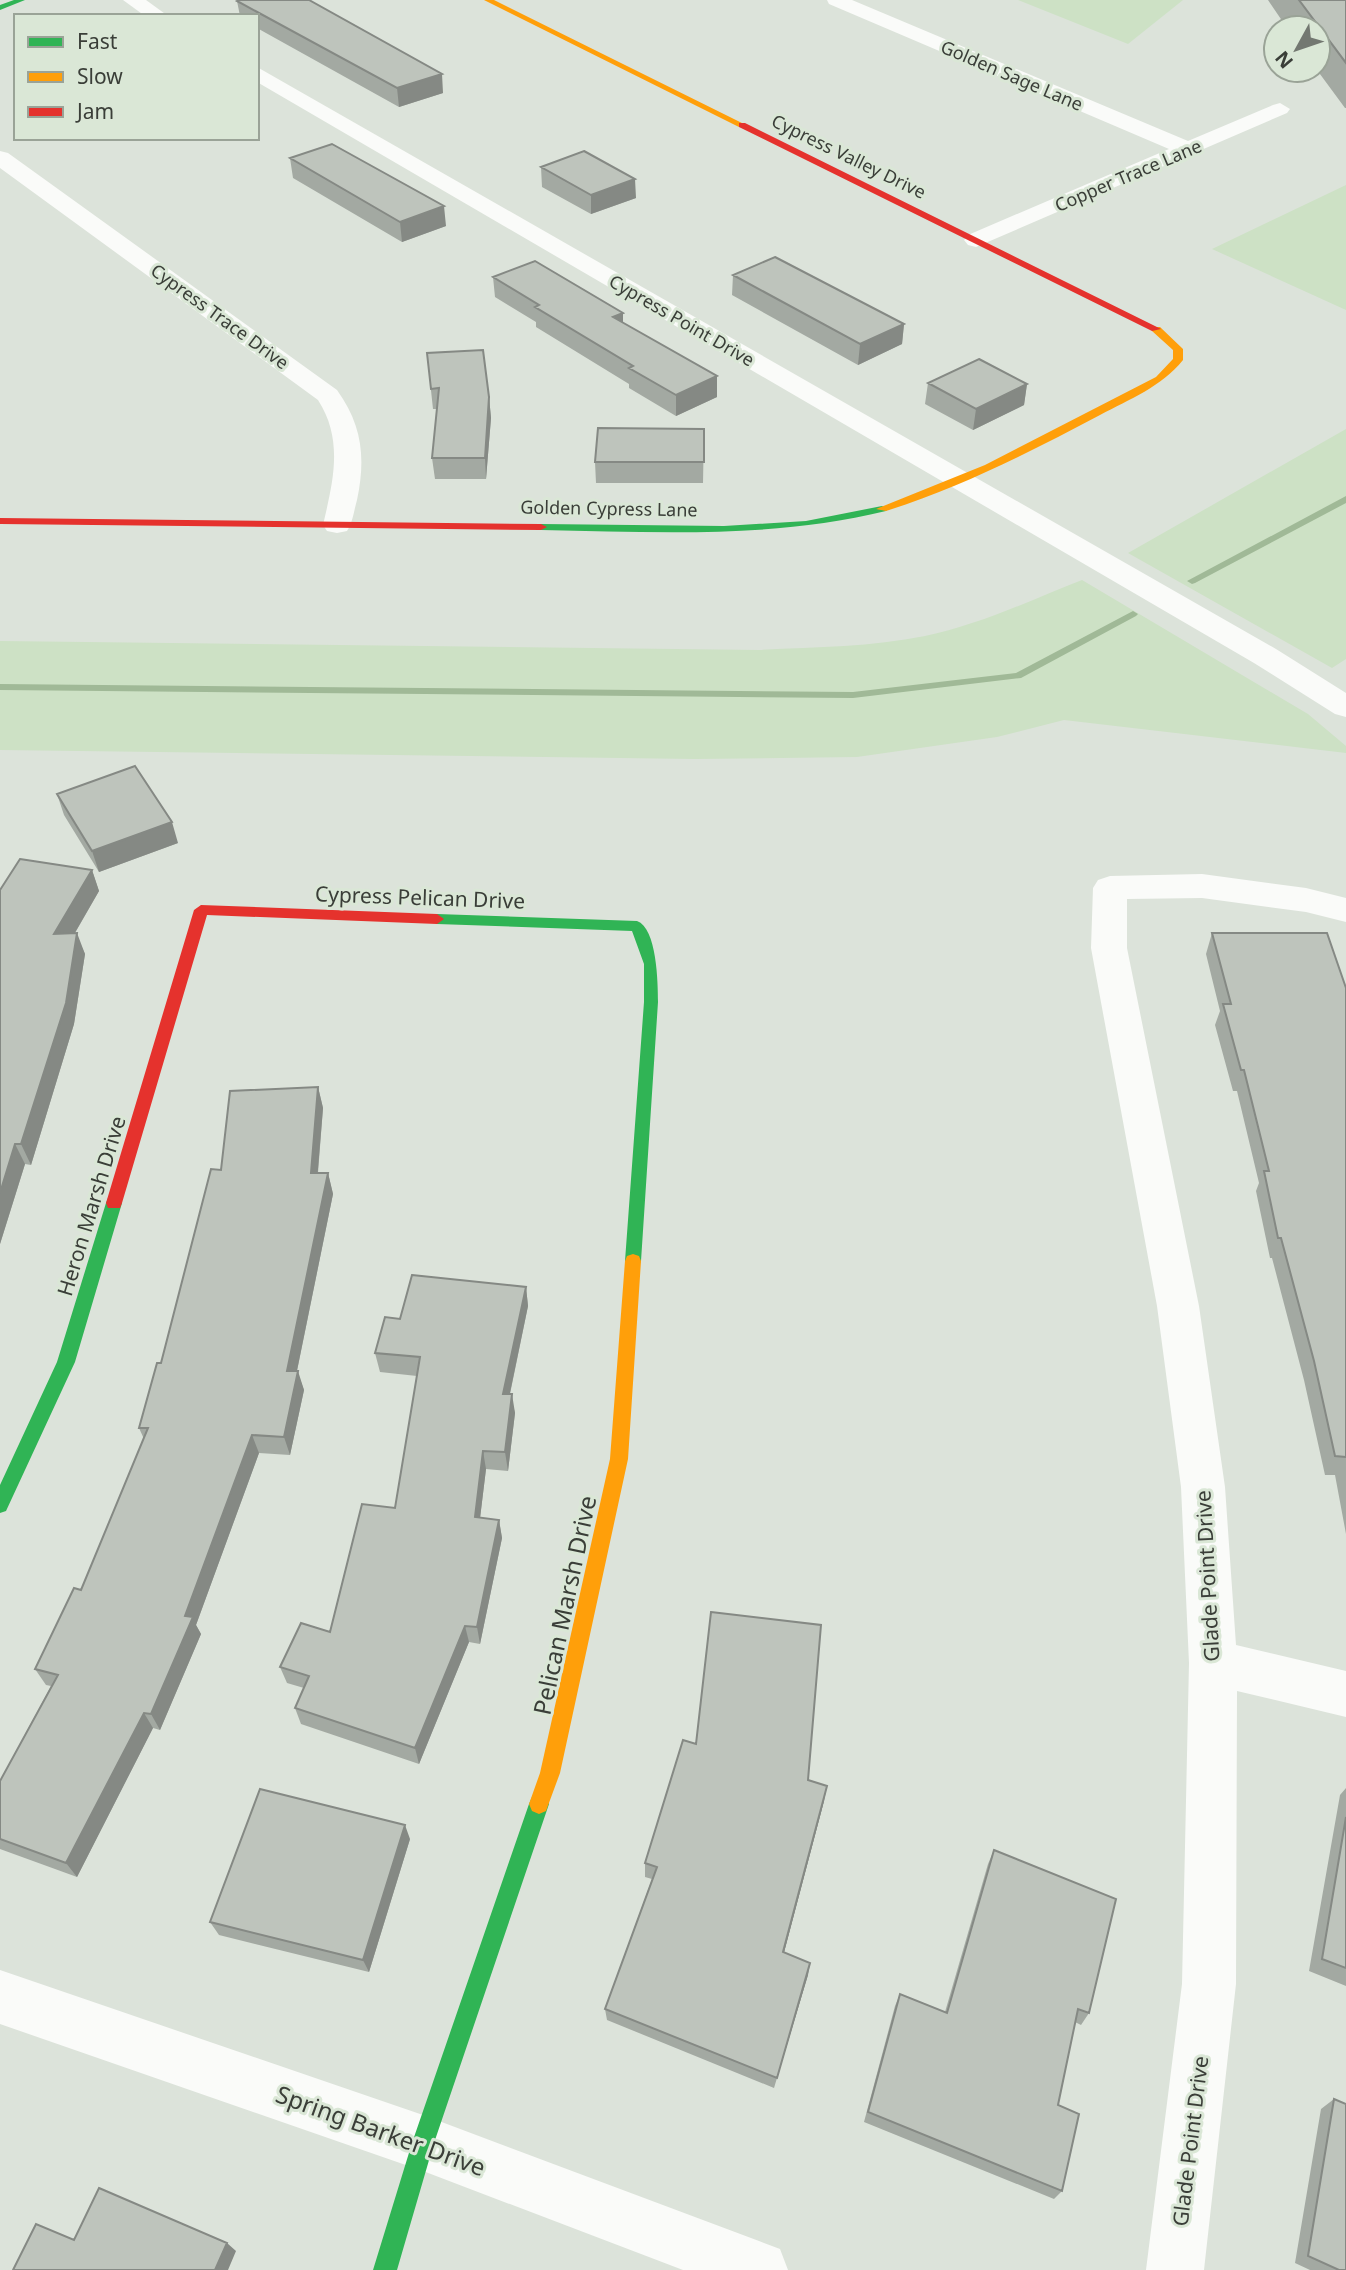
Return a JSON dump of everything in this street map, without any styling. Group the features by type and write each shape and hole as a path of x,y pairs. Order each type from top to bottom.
{"street":[{"path":"0,8 21,0"},
{"path":"132,0 156,14"},
{"name":"Cypress Valley Drive","path":"488,0 1155,328 1178,349 1178,360"},
{"name":"Golden Sage Lane","path":"836,0 1188,149"},
{"name":"Cypress Point Drive","path":"259,74 1265,656 1346,707"},
{"name":"Copper Trace Lane","path":"976,240 1280,109"},
{"name":"Cypress Trace Drive","path":"0,158 328,395 340,410 351,441 351,460 337,524"},
{"name":"Golden Cypress Lane","path":"0,521 724,529 792,525 882,509 959,481 1160,379 1178,360"},
{"name":"Glade Point Drive","path":"1175,2270 1209,1984 1213,1663 1203,1487 1178,1306 1109,948 1110,888 1202,886 1306,900 1346,910"},
{"name":"Cypress Pelican Drive","path":"201,910 637,926"},
{"name":"Heron Marsh Drive","path":"0,1505 66,1362 201,910"},
{"name":"Pelican Marsh Drive","path":"385,2270 423,2143 550,1773 619,1459 651,1002 651,964 637,926"},
{"path":"1213,1663 1346,1694"},
{"name":"Spring Barker Drive","path":"0,1997 423,2143 759,2270"}],"green space":[{"path":"1018,0 1183,0 1128,44"},
{"path":"1346,185 1346,310 1212,249"},
{"path":"1346,429 1346,659 1332,668 1128,553"},
{"path":"1082,580 1308,714 1346,746 1346,753 1064,720 997,737 857,757 695,759 0,750 0,641 759,650 843,646 905,640 945,631 1005,611"}],"building":[{"path":"309,0 442,74 397,88 237,1"},
{"path":"1299,0 1346,0 1346,63 1332,44 1332,14 1309,14"},
{"path":"332,144 444,206 400,222 290,158"},
{"path":"584,151 635,179 591,195 541,167"},
{"path":"775,257 904,324 860,344 733,275"},
{"path":"535,261 623,313 613,317 717,376 676,395 629,368 633,366 535,307 539,305 493,277"},
{"path":"483,350 489,397 485,458 432,458 439,388 431,389 427,353"},
{"path":"979,359 1027,384 976,409 928,383"},
{"path":"598,428 704,429 704,462 595,462"},
{"path":"135,766 172,822 92,851 57,794"},
{"path":"20,859 92,870 54,934 77,933 66,1003 21,1144 15,1144 0,1193 0,890"},
{"path":"1212,933 1327,933 1346,988 1346,1457 1335,1456 1314,1361 1281,1238 1278,1238 1264,1171 1269,1171 1244,1070 1241,1070 1223,1004 1231,1004"},
{"path":"318,1087 311,1173 328,1173 287,1371 298,1371 284,1437 252,1435 185,1616 193,1617 151,1714 144,1713 66,1863 0,1839 0,1781 58,1675 35,1669 74,1588 81,1590 148,1428 139,1428 157,1363 161,1363 211,1169 221,1170 230,1091"},
{"path":"412,1275 526,1287 503,1394 512,1394 505,1452 483,1451 475,1517 499,1520 477,1627 465,1626 415,1748 295,1708 309,1676 280,1667 301,1623 330,1632 362,1504 395,1508 420,1357 375,1353 385,1317 400,1319"},
{"path":"711,1612 821,1625 808,1780 827,1786 783,1952 810,1963 777,2078 605,2009 657,1867 645,1863 683,1740 696,1744"},
{"path":"260,1789 405,1825 363,1960 210,1922"},
{"path":"1346,1817 1346,1968 1322,1959"},
{"path":"994,1850 1116,1899 1089,2013 1078,2009 1058,2105 1079,2114 1062,2191 868,2112 900,1994 947,2013"},
{"path":"1334,2099 1346,2104 1346,2270 1339,2270 1308,2256"},
{"path":"99,2188 227,2243 215,2270 13,2270 36,2224 74,2240"}],"waterway":[{"path":"1192,581 1346,499"},
{"path":"0,687 853,695 1018,676 1133,614"}],"traffic: fast":[{"path":"0,8 21,0"},
{"path":"541,527 724,529 806,524 882,509"},
{"path":"437,919 637,926 651,964 651,1002 633,1261"},
{"path":"0,1505 66,1362 114,1203"},
{"path":"385,2270 423,2143 539,1804"}],"traffic: slow":[{"path":"488,0 742,125"},
{"path":"882,509 989,468 1160,379 1178,360 1178,349 1156,329"},
{"path":"539,1804 550,1773 619,1459 633,1261"}],"traffic: jam":[{"path":"742,125 1156,329"},
{"path":"0,521 541,527"},
{"path":"114,1203 201,910 437,919"}]}
